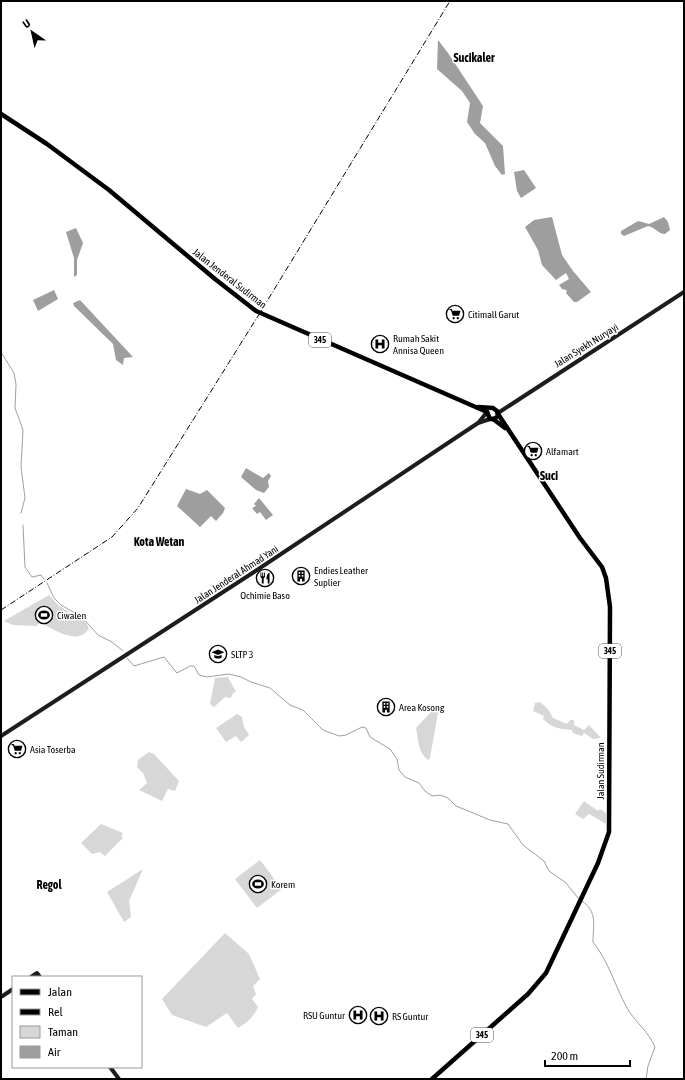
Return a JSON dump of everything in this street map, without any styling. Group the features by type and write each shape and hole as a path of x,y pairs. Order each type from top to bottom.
{"main road":[{"name":"Jalan Jenderal Sudirman","path":"1,114 40,138 109,190 210,276 256,311 476,406 486,412"},
{"name":"Jalan Syekh Nuryayi","path":"496,411 504,408 684,292"},
{"name":"Jalan Jenderal Sudirman","path":"476,406 496,411"},
{"path":"496,411 491,419 486,412 496,411"},
{"name":"Jalan Sudirman","path":"432,1079 536,986 546,974 598,863 609,832 609,590 602,567 580,538 496,411"},
{"name":"Jalan Jenderal Ahmad Yani","path":"478,423 486,412"},
{"name":"Jalan Sudirman","path":"491,419 508,430"},
{"name":"Jalan Jenderal Ahmad Yani","path":"1,736 254,572 478,423 491,419"},
{"path":"1,997 12,990"},
{"path":"111,1068 119,1079"}],"green space":[{"name":"Ciwalen","path":"49,595 59,606 85,621 89,628 79,636 73,636 66,635 42,624 38,624 37,626 13,625 4,621"},
{"path":"228,677 236,692 233,693 231,698 225,697 214,707 210,704 215,678"},
{"path":"540,702 548,709 553,718 567,724 570,720 574,720 574,725 584,730 589,725 601,738 593,739 584,733 582,736 573,733 572,730 553,726 543,719 544,716 533,711 535,703"},
{"path":"436,710 438,713 430,758 428,760 424,757 420,749 416,728 431,712"},
{"path":"237,714 242,717 244,727 249,735 241,742 236,736 226,742 216,728"},
{"path":"149,752 154,754 179,781 175,791 168,789 162,801 139,790 147,783 143,773 137,767 138,760"},
{"path":"584,801 598,811 600,809 606,813 606,824 589,814 583,819 575,814"},
{"path":"101,824 123,833 121,836 123,838 105,856 100,852 92,854 81,843"},
{"name":"Korem","path":"260,860 282,889 257,908 235,879"},
{"path":"143,869 129,901 131,917 124,922 107,892"},
{"path":"225,933 249,954 260,979 253,986 256,994 252,999 258,1007 254,1014 247,1022 238,1028 227,1013 206,1027 172,1015 162,999"}],"water":[{"path":"438,40 483,106 480,123 503,146 505,174 502,175 495,166 485,143 475,134 467,122 470,103 462,91 437,69"},
{"path":"524,170 536,188 521,198 517,191 514,172"},
{"path":"552,217 562,255 573,271 591,292 577,302 574,302 566,293 567,291 564,289 563,290 559,285 569,279 566,273 556,280 542,265 538,250 525,227 534,220"},
{"path":"664,217 668,222 670,230 665,234 660,233 648,226 624,236 621,234 621,231 638,221 649,224"},
{"path":"76,228 83,243 77,260 77,275 74,277 74,258 66,232"},
{"path":"54,290 58,299 38,311 33,300"},
{"path":"80,300 133,357 124,358 123,365 116,360 113,344 74,306 73,303"},
{"path":"246,468 263,478 269,473 271,476 268,481 269,487 264,493 256,490 241,477"},
{"path":"186,489 200,494 207,490 225,508 223,513 216,521 211,516 200,527 177,506"},
{"path":"259,498 273,515 266,520 260,512 257,514 252,508 256,506 254,504"}],"waterway":[{"path":"1,352 14,373 16,384 15,408 23,430 21,467 25,498 21,513"},
{"path":"23,525 25,567 32,577 41,575 44,579"},
{"path":"47,583 54,598 61,605 82,617 98,635 112,642 123,651"},
{"path":"127,658 134,666 164,657 177,673 190,666 194,666 199,675 207,677 229,674 241,677 270,688 290,705 303,710 323,730 339,736 346,735 362,727 366,728 370,737 390,749 397,759 399,770 405,777 419,783 425,791 432,796 440,795 448,798 456,806 490,820 508,824 523,845 544,861 549,871 565,882 579,899"},
{"path":"582,901 587,905 593,914 593,942 608,966 627,1008 655,1047 648,1066 646,1079"}],"railway":[{"path":"1,610 112,537 138,508 258,316 450,1"}],"place":[{"name":"Citimall Garut","path":"455,314"},
{"name":"Rumah Sakit Annisa Queen","path":"380,344"},
{"name":"Alfamart","path":"533,451"},
{"name":"Endies Leather Suplier","path":"301,576"},
{"name":"Ochimie Baso","path":"265,578"},
{"name":"Ciwalen","path":"44,615"},
{"name":"SLTP 3","path":"218,654"},
{"name":"Area Kosong","path":"386,707"},
{"name":"Asia Toserba","path":"17,749"},
{"name":"Korem","path":"258,884"},
{"name":"RSU Guntur","path":"358,1015"},
{"name":"RS Guntur","path":"379,1016"}],"district":[{"name":"Sucikaler","path":"474,58"},
{"name":"Suci","path":"549,476"},
{"name":"Kota Wetan","path":"159,542"},
{"name":"Regol","path":"49,885"}]}
